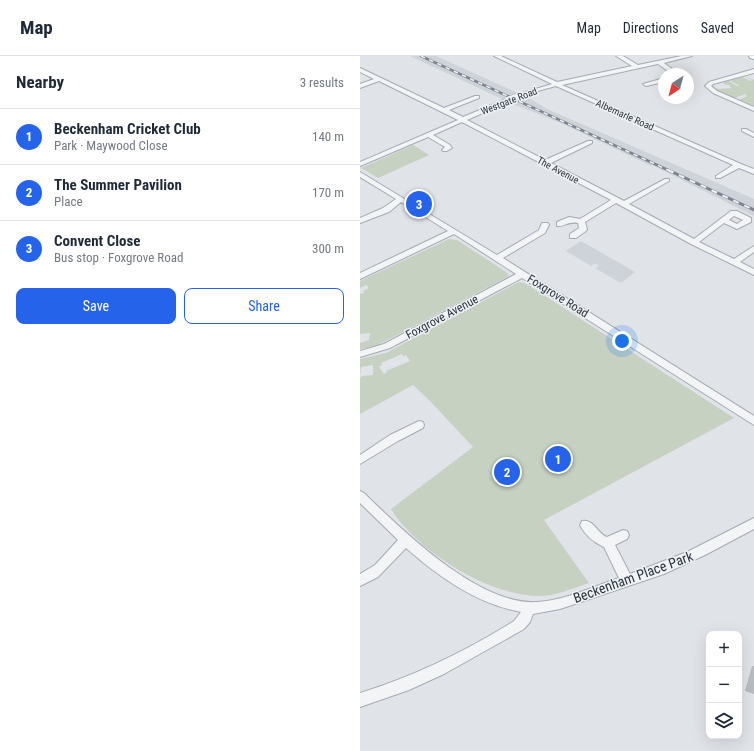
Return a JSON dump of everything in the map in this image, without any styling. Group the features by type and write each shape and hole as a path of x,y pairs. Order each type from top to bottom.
{"street":[{"name":"Albemarle Road","path":"497,56 754,172"},
{"path":"619,56 637,67"},
{"name":"Westgate Road","path":"360,164 521,95 558,84 689,56"},
{"path":"660,63 667,68"},
{"name":"The Avenue","path":"360,70 444,110 694,242 754,272"},
{"path":"754,71 711,83 708,86 713,91 754,109"},
{"path":"360,86 380,79"},
{"path":"646,84 658,81"},
{"path":"444,110 477,97"},
{"path":"744,130 754,135"},
{"path":"429,134 448,146 449,148 445,150"},
{"path":"545,163 590,142"},
{"path":"718,177 739,165"},
{"name":"Foxgrove Road","path":"360,174 402,198 754,421"},
{"path":"624,204 666,180"},
{"path":"362,217 386,210 402,198"},
{"path":"560,224 569,219 581,221 616,200"},
{"path":"694,242 724,220"},
{"path":"573,236 583,229 581,221"},
{"path":"496,258 542,231 545,226"},
{"path":"360,276 454,231"},
{"path":"734,262 754,248"},
{"name":"Foxgrove Avenue","path":"360,354 387,346 522,274"},
{"path":"360,460 394,438 419,425"},
{"name":"Beckenham Place Park","path":"360,496 386,523 450,574 471,587 495,598 529,608 539,608 559,603 627,581 681,561 754,523"},
{"path":"586,525 598,539 608,543 627,581"},
{"path":"608,543 623,535"},
{"path":"360,580 372,575 406,540"},
{"path":"360,700 429,676 453,664 519,625 529,608"}],"shaded area":[{"path":"410,56 436,56 520,94 505,100 502,99"},
{"path":"524,95 547,109 754,199 754,216 652,165 651,166 561,123 508,102"},
{"path":"581,241 635,272 621,283 595,268 599,266 595,263 591,266 566,251"}],"green space":[{"path":"741,76 750,81 752,80 744,76 754,80 754,106 739,100 747,96 745,94 735,98 711,87 715,84 713,86 718,89 731,88 729,85 725,85 723,81 727,80 737,86 740,86 729,80"},
{"path":"413,145 429,155 378,178 361,168"},
{"path":"449,239 457,240 506,272 509,276 376,346 360,349 360,343 369,340 370,333 360,334 360,294 364,293 363,291 369,288 366,285 360,288 360,281"},
{"path":"519,282 525,283 734,418 544,520 589,583 552,595 539,596 519,594 477,580 436,555 403,525 391,509 473,447 413,385 360,414 360,378 362,376 373,375 373,365 361,367 360,376 360,359 386,353","holes":["402,354 403,356 406,355 410,361 386,371 387,372 384,374 379,367 382,365 381,363"]}],"building":[{"path":"497,463 508,465 515,472 514,477 507,480 499,471 500,467"},
{"path":"752,666 754,666 754,694 745,691"}],"railway":[{"path":"421,56 670,171"},
{"path":"668,170 754,210"}],"place":[{"name":"Convent Close","path":"419,204"},
{"name":"Beckenham Cricket Club","path":"558,459"},
{"name":"The Summer Pavilion","path":"507,472"}]}
